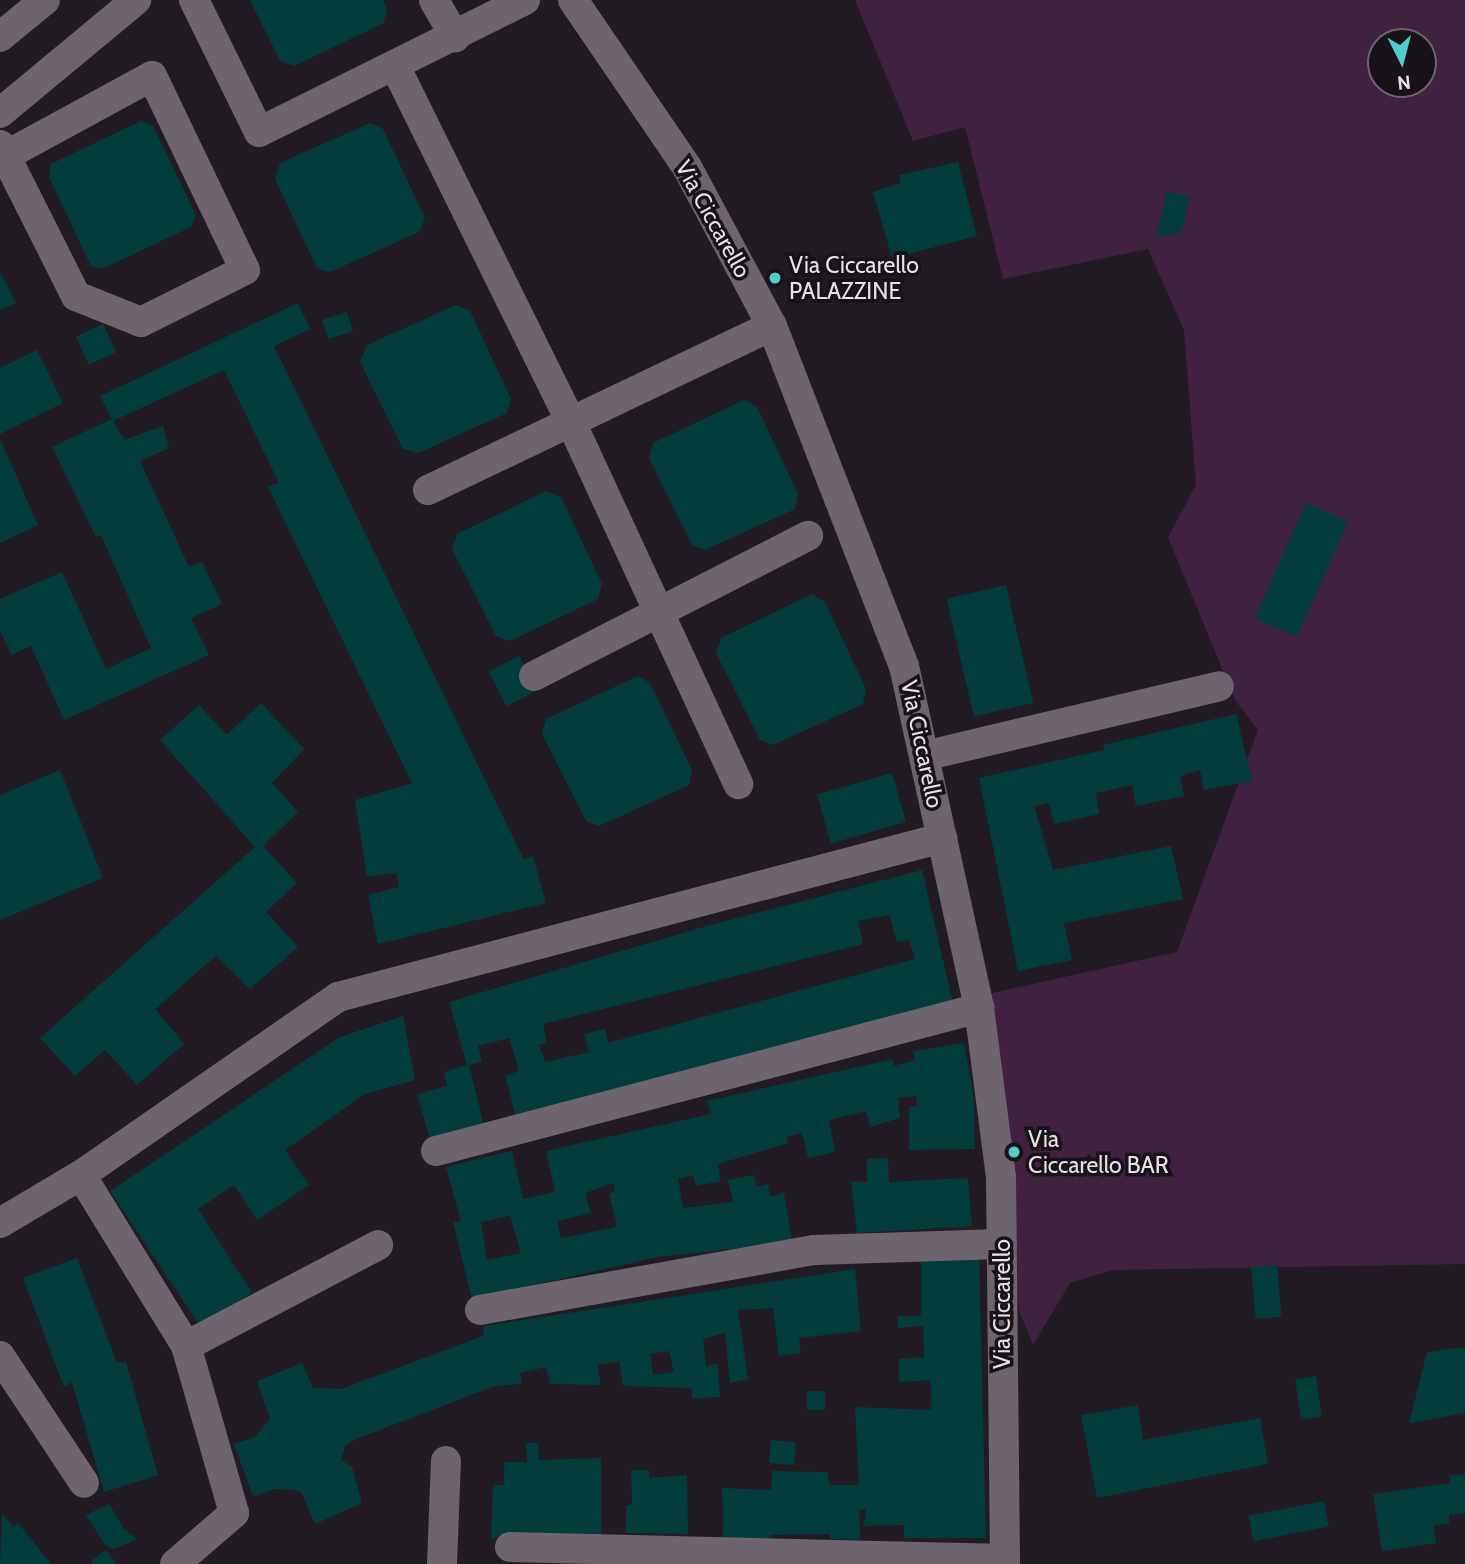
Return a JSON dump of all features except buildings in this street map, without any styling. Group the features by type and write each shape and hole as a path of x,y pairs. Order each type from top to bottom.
{"street":[{"path":"0,113 136,0"},
{"path":"194,0 259,132 396,68 525,0"},
{"path":"434,0 455,37"},
{"name":"Via Ciccarello","path":"573,0 687,167 772,326 904,666 979,1008 1001,1177 1005,1562"},
{"path":"0,37 42,1"},
{"path":"396,68 571,422 738,784"},
{"path":"152,76 245,270 141,322 76,296 3,151 152,76"},
{"path":"428,490 772,326"},
{"path":"534,676 808,536"},
{"path":"925,756 1219,686"},
{"path":"0,1223 81,1175 338,998 942,838"},
{"path":"436,1151 979,1008"},
{"path":"81,1175 186,1346 234,1513 175,1564"},
{"path":"480,1310 814,1250 1002,1244"},
{"path":"186,1346 378,1245"},
{"path":"0,1356 84,1483"},
{"path":"442,1564 446,1461"},
{"path":"510,1548 1005,1562"}],"shaded area":[{"path":"855,0 1465,0 1465,1264 1113,1270 1070,1283 1033,1345 1019,1310 992,993 1177,952 1258,730 1235,700 1168,537 1196,485 1184,330 1148,249 1003,279 965,127 913,141"}],"place":[{"name":"Via Ciccarello PALAZZINE","path":"775,278"},
{"name":"Via Ciccarello BAR","path":"1014,1152"}]}
